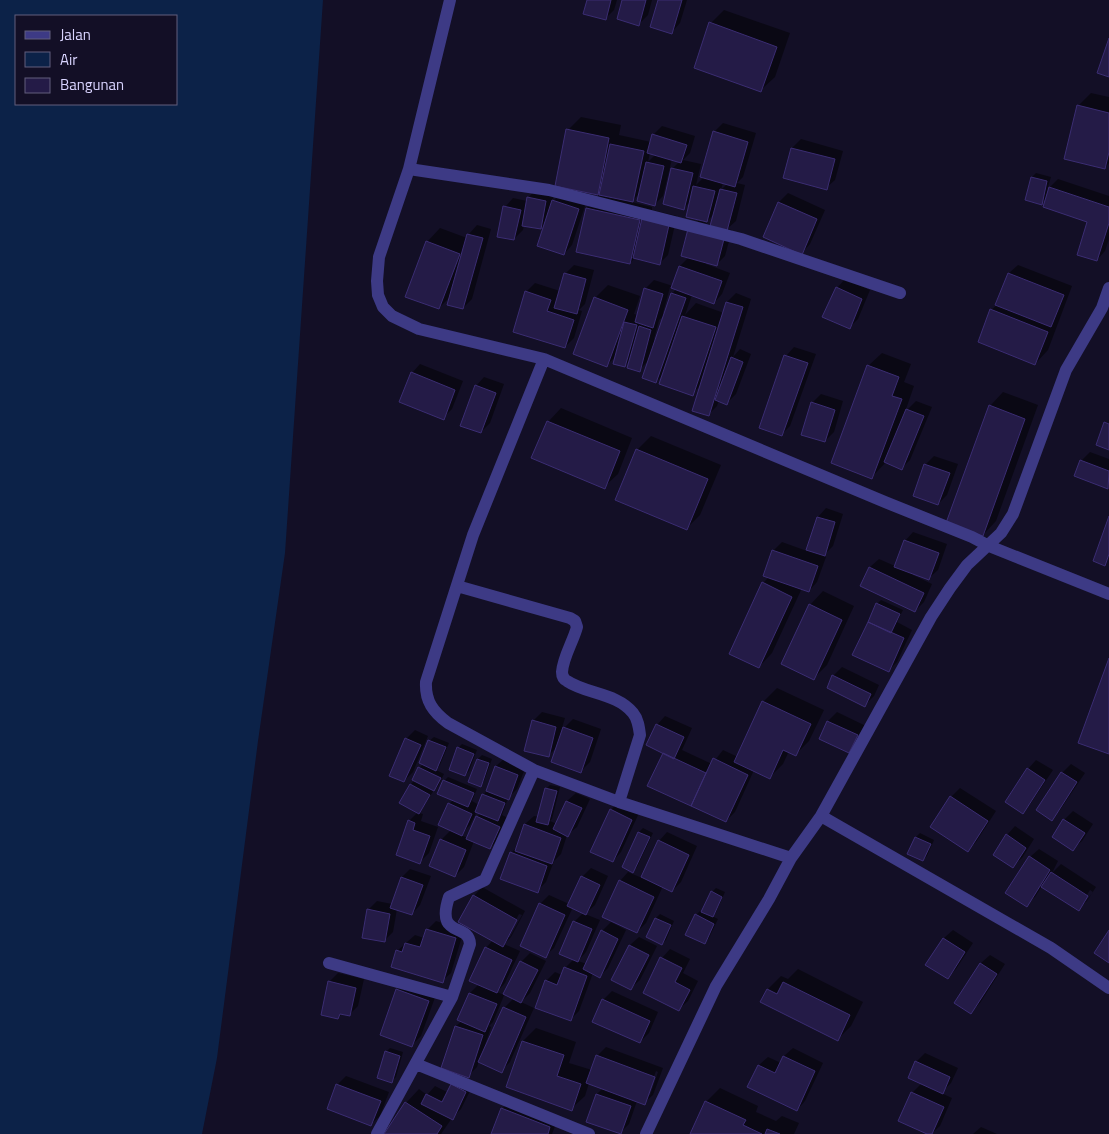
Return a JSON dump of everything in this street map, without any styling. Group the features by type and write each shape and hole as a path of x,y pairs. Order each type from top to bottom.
{"street":[{"path":"450,0 409,169 379,257 378,295 383,307 392,316 418,329 544,359 972,537 989,546 1109,594"},
{"path":"409,169 548,190 741,239 900,293"},
{"path":"650,1133 716,986 769,899 791,858 821,816 931,616 967,565 989,546 1006,526 1066,370 1106,309 1109,288"},
{"path":"544,359 473,535 426,682 426,693 430,704 438,716 448,723 534,770 619,802 791,858"},
{"path":"457,586 570,618 576,623 577,628 564,664 563,678 570,683 615,699 633,712 639,726 640,735 619,802"},
{"path":"377,1134 452,997 470,942 466,935 452,927 446,920 444,914 449,897 485,880 534,770"},
{"path":"821,816 1051,948 1109,988"},
{"path":"329,963 452,997"},
{"path":"416,1064 589,1134"}],"water":[{"path":"0,0 323,0 285,553 258,741 217,1058 202,1134 0,1134"}],"building":[{"path":"587,0 611,0 606,20 583,14"},
{"path":"622,0 646,0 639,26 617,19"},
{"path":"658,0 682,0 672,34 650,27"},
{"path":"709,22 777,47 761,92 694,68"},
{"path":"1109,38 1109,77 1097,73"},
{"path":"1077,105 1109,113 1109,152 1105,169 1064,159"},
{"path":"566,129 609,138 598,195 555,186"},
{"path":"713,131 748,142 735,187 700,177"},
{"path":"652,134 687,145 681,163 647,153"},
{"path":"610,144 644,151 633,202 599,195"},
{"path":"791,148 835,159 827,190 783,178"},
{"path":"646,162 664,166 655,206 637,201"},
{"path":"671,168 693,173 684,210 663,204"},
{"path":"1031,177 1047,181 1042,205 1025,200"},
{"path":"693,186 715,191 707,222 686,217"},
{"path":"1049,187 1109,207 1109,223 1097,261 1077,255 1087,222 1043,207"},
{"path":"720,189 737,193 727,231 710,226"},
{"path":"527,197 546,201 541,229 522,226"},
{"path":"552,200 579,209 564,255 537,246"},
{"path":"778,202 817,219 802,255 763,237"},
{"path":"503,206 521,210 514,240 497,237"},
{"path":"586,208 640,220 630,264 576,252"},
{"path":"642,218 669,225 660,265 633,258"},
{"path":"688,229 724,239 717,266 681,256"},
{"path":"467,234 483,238 463,309 447,305"},
{"path":"426,241 460,254 439,309 405,297"},
{"path":"679,266 722,281 714,304 671,288"},
{"path":"564,273 586,279 577,314 554,308"},
{"path":"1008,273 1064,295 1051,327 995,305"},
{"path":"836,287 862,299 850,329 822,317"},
{"path":"644,288 663,294 653,328 635,322"},
{"path":"525,291 551,300 547,311 574,320 565,348 513,332"},
{"path":"671,293 686,298 656,383 642,378"},
{"path":"594,297 628,310 607,367 573,354"},
{"path":"726,302 743,307 709,416 692,411"},
{"path":"990,309 1048,332 1035,365 978,342"},
{"path":"682,316 716,327 693,396 659,384"},
{"path":"624,322 637,325 625,367 613,364"},
{"path":"639,326 651,330 640,372 627,368"},
{"path":"784,355 808,363 782,436 759,428"},
{"path":"731,357 743,362 727,405 715,400"},
{"path":"867,365 899,377 892,396 902,399 872,479 831,463"},
{"path":"411,372 455,390 444,420 399,402"},
{"path":"475,385 496,393 481,433 460,426"},
{"path":"811,402 835,410 825,442 801,435"},
{"path":"989,405 1025,419 983,536 946,523"},
{"path":"906,409 924,416 902,470 884,462"},
{"path":"547,421 620,451 605,489 531,458"},
{"path":"1104,422 1109,424 1109,450 1096,445"},
{"path":"636,449 708,479 687,530 615,500"},
{"path":"1080,460 1109,471 1108,489 1074,476"},
{"path":"924,464 950,473 938,505 913,496"},
{"path":"1109,516 1109,554 1105,566 1093,561"},
{"path":"817,517 835,522 825,556 806,550"},
{"path":"904,540 939,553 929,580 894,567"},
{"path":"772,550 818,566 809,592 763,576"},
{"path":"869,567 924,593 915,612 860,586"},
{"path":"762,582 792,597 759,668 729,654"},
{"path":"876,603 900,614 891,633 868,622"},
{"path":"809,604 842,620 814,680 781,664"},
{"path":"868,622 904,638 889,672 852,655"},
{"path":"1109,658 1109,754 1078,743"},
{"path":"832,675 871,694 865,707 827,688"},
{"path":"762,701 811,724 796,756 783,750 770,779 734,762"},
{"path":"532,720 556,727 549,757 524,751"},
{"path":"827,721 858,735 849,753 819,739"},
{"path":"656,724 684,737 674,759 646,745"},
{"path":"563,727 593,738 581,773 551,762"},
{"path":"405,738 421,745 404,782 389,776"},
{"path":"428,740 446,747 436,771 419,763"},
{"path":"457,747 474,754 465,776 449,770"},
{"path":"663,753 706,773 691,806 647,786"},
{"path":"713,758 748,775 726,822 691,806"},
{"path":"477,759 489,763 481,787 468,782"},
{"path":"495,766 518,775 509,800 486,791"},
{"path":"418,767 441,778 434,791 412,780"},
{"path":"1027,768 1045,780 1023,814 1005,802"},
{"path":"1061,772 1077,782 1052,821 1036,810"},
{"path":"443,780 474,793 468,807 437,794"},
{"path":"410,784 430,795 419,814 399,803"},
{"path":"545,788 557,791 548,825 536,822"},
{"path":"482,794 505,803 498,821 475,812"},
{"path":"950,796 988,821 968,852 930,827"},
{"path":"566,801 582,808 568,837 553,829"},
{"path":"448,803 472,814 462,836 438,825"},
{"path":"610,809 632,820 613,862 590,852"},
{"path":"476,816 500,827 490,849 466,839"},
{"path":"1063,819 1085,833 1073,851 1052,837"},
{"path":"408,820 415,823 413,830 430,836 420,864 396,855"},
{"path":"524,824 561,838 552,864 515,851"},
{"path":"638,832 650,837 633,873 622,867"},
{"path":"1006,834 1026,848 1013,868 993,855"},
{"path":"915,837 931,844 923,861 907,854"},
{"path":"440,839 466,850 455,877 429,866"},
{"path":"658,840 689,855 672,892 641,877"},
{"path":"510,852 547,866 538,893 500,879"},
{"path":"1029,856 1050,870 1027,907 1005,893"},
{"path":"1051,872 1088,896 1079,911 1041,887"},
{"path":"581,876 600,885 586,915 567,906"},
{"path":"401,877 423,885 412,915 390,908"},
{"path":"619,880 654,897 637,933 602,917"},
{"path":"711,891 722,897 713,917 701,912"},
{"path":"473,895 517,920 503,947 458,922"},
{"path":"539,903 565,915 546,958 520,946"},
{"path":"367,909 390,914 385,942 362,938"},
{"path":"695,914 714,924 705,944 685,935"},
{"path":"655,918 671,925 662,945 646,937"},
{"path":"573,921 592,929 578,962 559,954"},
{"path":"426,929 456,938 443,983 391,967 396,950 402,952 405,943 420,947"},
{"path":"601,930 618,939 600,978 583,969"},
{"path":"1109,930 1109,963 1094,953"},
{"path":"943,938 965,952 948,979 925,965"},
{"path":"629,945 649,955 631,990 611,980"},
{"path":"485,947 512,960 497,993 469,981"},
{"path":"660,957 682,968 675,982 690,990 679,1011 643,993"},
{"path":"520,961 538,970 521,1003 503,994"},
{"path":"980,963 997,974 971,1014 954,1003"},
{"path":"564,967 587,976 571,1021 535,1008 545,980 557,985"},
{"path":"328,981 356,988 350,1016 340,1014 338,1019 321,1015"},
{"path":"783,982 850,1015 838,1041 760,1002 767,989 777,994"},
{"path":"396,989 429,1001 412,1047 380,1035"},
{"path":"469,993 497,1004 485,1032 457,1020"},
{"path":"602,999 650,1021 640,1043 592,1022"},
{"path":"503,1007 526,1017 502,1073 478,1062"},
{"path":"455,1026 483,1035 469,1078 441,1068"},
{"path":"522,1041 564,1055 557,1076 581,1084 572,1111 506,1087"},
{"path":"385,1051 400,1056 392,1083 377,1078"},
{"path":"596,1055 655,1077 645,1105 586,1083"},
{"path":"783,1056 815,1071 797,1111 747,1087 758,1065 775,1073"},
{"path":"915,1061 950,1077 943,1094 908,1078"},
{"path":"336,1084 381,1101 371,1126 327,1109"},
{"path":"451,1084 466,1092 453,1120 421,1104 426,1094 442,1102"},
{"path":"911,1092 944,1107 932,1134 927,1134 898,1121"},
{"path":"596,1094 631,1106 621,1134 586,1122"},
{"path":"705,1101 746,1120 743,1125 762,1134 690,1134"},
{"path":"405,1102 442,1126 437,1134 384,1134"},
{"path":"501,1108 550,1127 548,1134 491,1134"},
{"path":"767,1129 780,1134 765,1134"}]}
